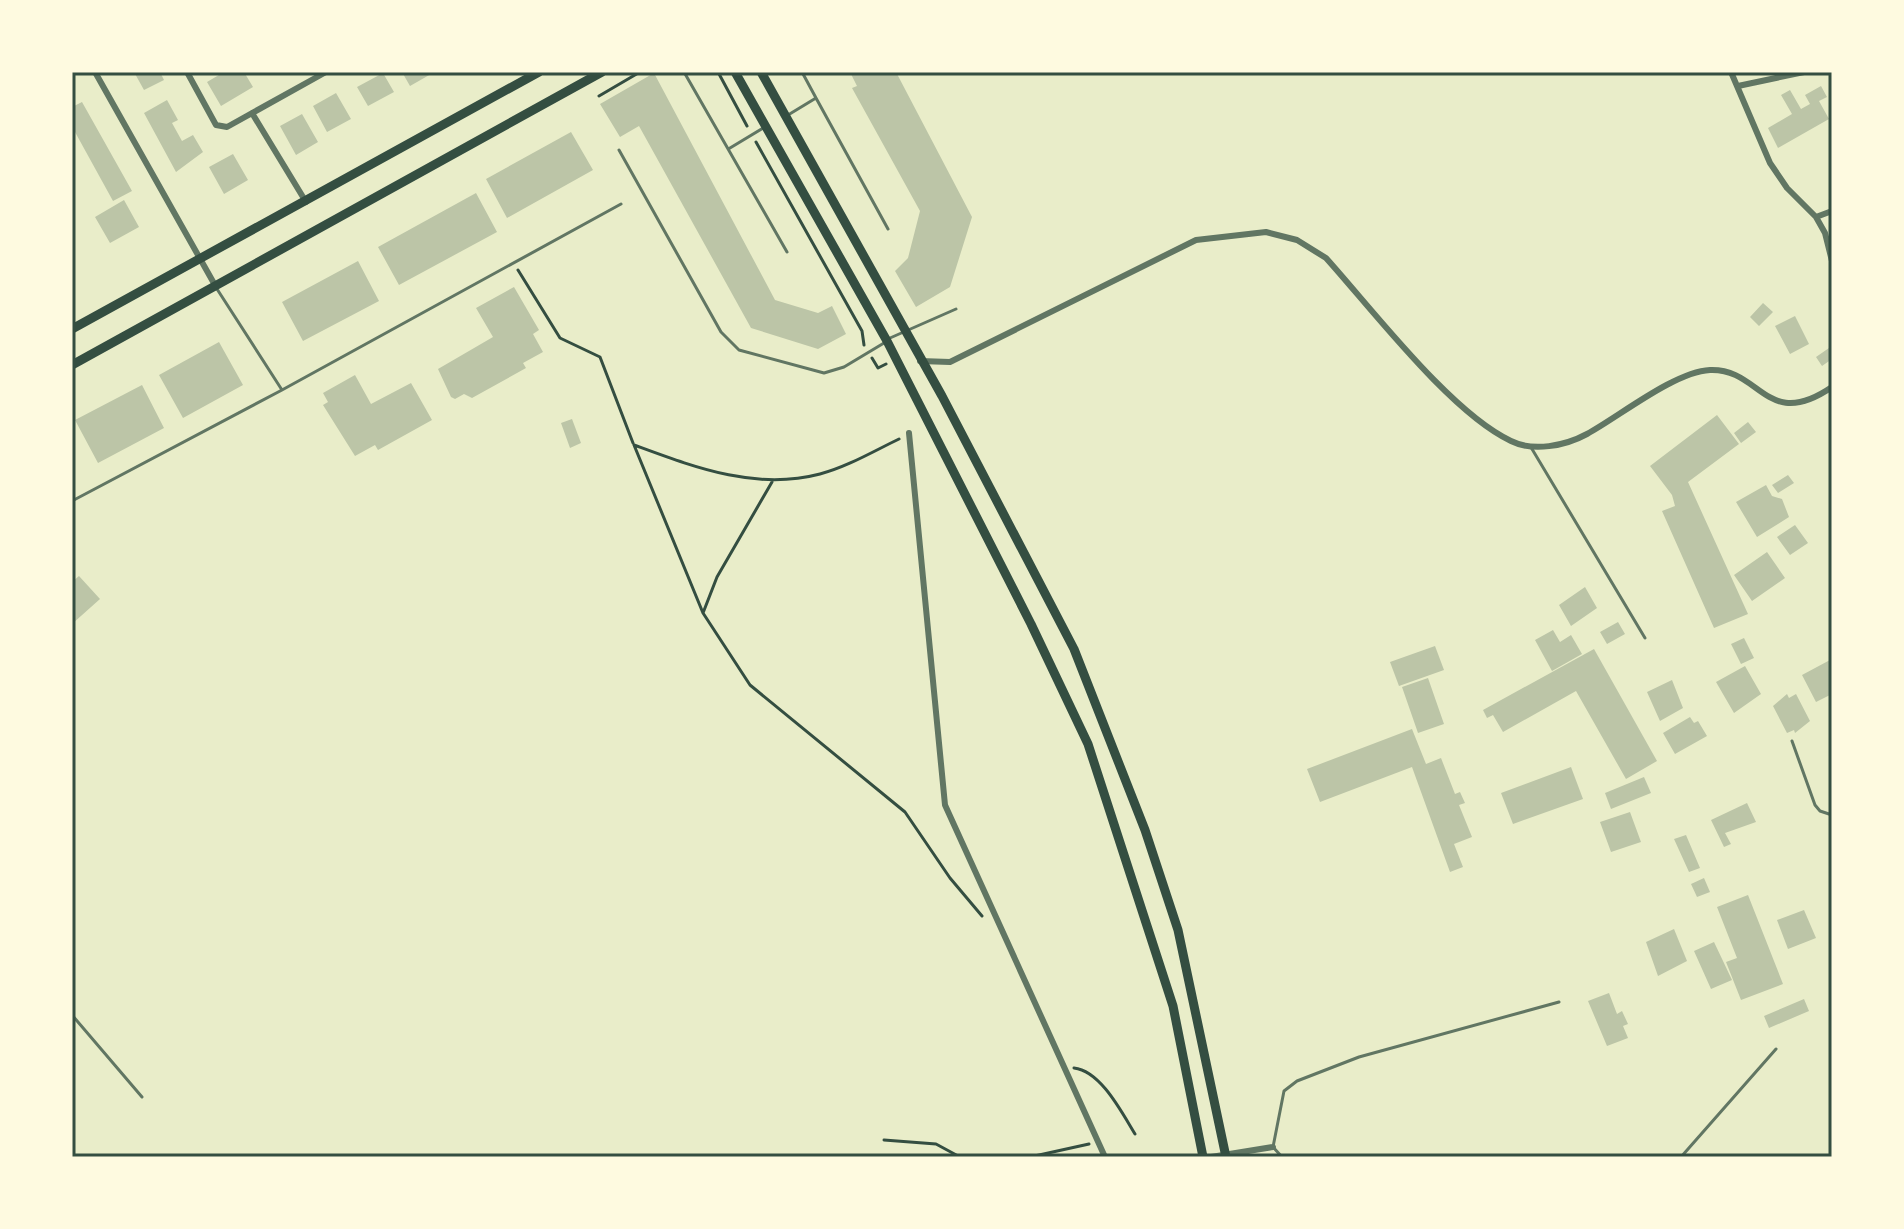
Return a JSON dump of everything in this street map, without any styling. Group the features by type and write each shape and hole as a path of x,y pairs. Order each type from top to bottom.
{"main road":[{"path":"72,329 539,72"},
{"path":"72,365 602,72"},
{"path":"735,72 887,341 1031,624 1088,744 1173,1006 1203,1157"},
{"path":"761,72 942,396 1074,649 1145,830 1178,930 1226,1156"}],"street":[{"path":"95,72 216,287"},
{"path":"187,72 216,125 227,127 326,72"},
{"path":"1731,72 1778,176 1816,217 1825,233 1832,261"},
{"path":"1738,86 1804,72"},
{"path":"252,113 306,202"},
{"path":"1816,217 1832,211"},
{"path":"920,361 950,362 1196,240 1266,232 1297,240 1326,258 1476,420 1513,442 1541,448 1583,436 1683,378 1709,370 1736,377 1783,403 1797,404 1832,387"},
{"path":"909,433 942,792 959,844 1105,1157"},
{"path":"1211,1157 1273,1147"}],"lane":[{"path":"684,72 787,252"},
{"path":"802,72 888,229"},
{"path":"785,117 816,98"},
{"path":"730,148 766,127"},
{"path":"619,150 721,332 739,350 824,373 844,367 903,330 956,309"},
{"path":"72,501 621,204"},
{"path":"216,287 282,390"},
{"path":"1530,446 1645,638"},
{"path":"1792,741 1815,805 1820,811 1832,815"},
{"path":"1282,1157 1273,1147 1284,1091 1297,1081 1359,1057 1559,1002"},
{"path":"72,1015 142,1097"},
{"path":"1681,1157 1776,1049"}],"path":[{"path":"599,96 640,72"},
{"path":"718,72 747,126"},
{"path":"756,142 862,331 862,342"},
{"path":"513,264 560,338 600,357 703,613 750,685 905,812 950,878 987,921"},
{"path":"634,445 703,470 772,482 821,474 909,433"},
{"path":"703,613 717,577 772,482"},
{"path":"1064,1069 1079,1068 1088,1074 1115,1102 1135,1134"},
{"path":"884,1140 936,1144 960,1157"},
{"path":"1030,1157 1098,1143"}],"building":[{"path":"134,72 160,72 164,80 144,90"},
{"path":"224,72 244,72 253,87 221,106 207,82"},
{"path":"402,72 430,72 431,74 410,86"},
{"path":"850,72 896,72 972,217 950,287 916,307 895,271 908,258 920,211 852,88 857,86"},
{"path":"383,73 394,92 368,106 357,87"},
{"path":"654,73 775,300 818,313 832,306 846,334 818,349 751,328 639,126 620,137 600,104"},
{"path":"1821,86 1827,97 1819,101 1829,119 1778,148 1768,128 1792,114 1781,95 1790,90 1801,109 1810,104 1805,95"},
{"path":"336,93 351,119 327,132 313,106"},
{"path":"167,100 178,120 172,123 182,141 193,135 203,152 176,172 144,113"},
{"path":"82,102 132,191 113,201 75,132 72,133 72,107"},
{"path":"302,114 318,142 296,155 280,126"},
{"path":"571,132 593,170 507,218 486,179"},
{"path":"233,154 248,180 224,194 209,167"},
{"path":"476,193 497,232 399,285 378,247"},
{"path":"124,200 139,227 110,243 95,217"},
{"path":"358,261 379,301 303,341 282,302"},
{"path":"514,287 539,330 533,334 543,352 523,363 526,368 472,398 464,394 455,399 451,397 438,369 493,337 476,308"},
{"path":"1763,303 1773,312 1759,326 1750,317"},
{"path":"1795,316 1809,344 1790,354 1775,326"},
{"path":"219,342 243,385 183,418 159,375"},
{"path":"1829,348 1832,359 1822,366 1816,357"},
{"path":"355,375 371,404 411,383 432,420 378,450 375,445 355,456 323,405 328,402 323,393"},
{"path":"142,385 164,428 98,463 75,420"},
{"path":"1717,415 1739,444 1688,482 1748,614 1714,628 1662,511 1675,506 1672,495 1650,466"},
{"path":"572,419 581,443 570,448 561,423"},
{"path":"1748,422 1756,432 1741,443 1734,433"},
{"path":"1788,475 1794,483 1778,493 1772,485"},
{"path":"1766,485 1772,496 1782,499 1789,517 1757,537 1736,502"},
{"path":"1795,525 1808,543 1790,555 1777,537"},
{"path":"1767,552 1785,578 1752,601 1734,575"},
{"path":"79,576 100,599 72,624 72,582"},
{"path":"1585,587 1597,608 1571,626 1559,605"},
{"path":"1618,622 1625,634 1607,644 1600,632"},
{"path":"1553,630 1560,642 1571,635 1582,654 1552,671 1535,640"},
{"path":"1744,638 1754,658 1741,664 1731,644"},
{"path":"1435,646 1444,670 1399,686 1390,662"},
{"path":"1594,649 1657,761 1626,779 1576,691 1503,732 1493,715 1487,718 1483,710"},
{"path":"1830,660 1832,694 1816,702 1802,675"},
{"path":"1745,666 1761,694 1734,713 1716,682"},
{"path":"1428,678 1444,724 1418,733 1402,687"},
{"path":"1672,680 1683,708 1660,721 1647,692"},
{"path":"1787,694 1789,698 1796,694 1810,721 1795,733 1794,730 1787,733 1773,706"},
{"path":"1690,717 1694,723 1698,721 1707,736 1675,754 1663,733"},
{"path":"1412,729 1426,764 1441,758 1455,794 1460,792 1465,803 1459,805 1472,837 1454,844 1463,867 1450,872 1412,767 1320,802 1307,769"},
{"path":"1571,767 1583,799 1513,824 1501,793"},
{"path":"1644,777 1651,793 1611,809 1605,793"},
{"path":"1747,803 1756,822 1725,833 1731,844 1724,847 1711,820"},
{"path":"1630,812 1641,842 1611,852 1600,822"},
{"path":"1686,835 1700,868 1689,872 1674,839"},
{"path":"1704,878 1710,892 1697,897 1691,884"},
{"path":"1748,895 1783,984 1741,1000 1726,962 1737,958 1717,907"},
{"path":"1804,910 1816,938 1788,949 1777,920"},
{"path":"1674,929 1687,961 1658,976 1646,942"},
{"path":"1714,942 1732,980 1711,989 1694,951"},
{"path":"1609,993 1617,1014 1622,1011 1628,1024 1623,1026 1628,1038 1607,1046 1588,1001"},
{"path":"1804,999 1809,1011 1769,1028 1764,1016"}]}
